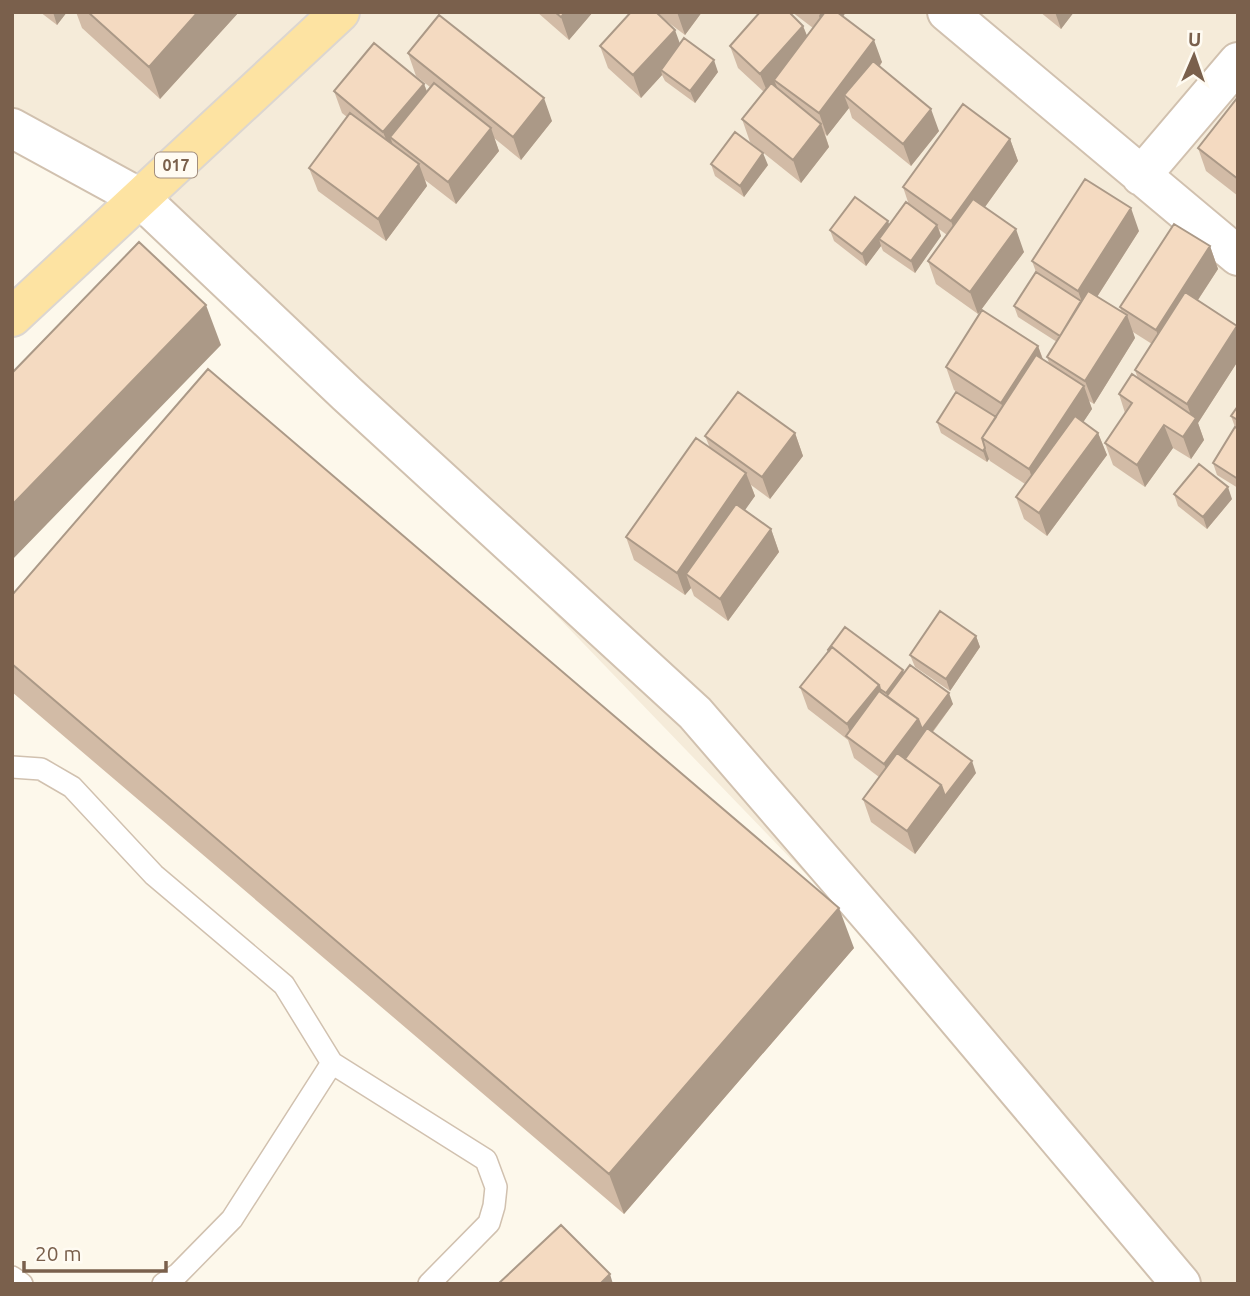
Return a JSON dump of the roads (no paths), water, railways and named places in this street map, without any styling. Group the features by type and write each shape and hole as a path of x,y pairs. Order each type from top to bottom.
{"main road":[{"name":"017","path":"12,317 340,12"}],"street":[{"path":"947,12 1238,256"},
{"path":"1141,176 1238,62"},
{"path":"12,128 141,198 347,394 695,713 897,947 1181,1284"}],"lane":[{"path":"12,767 41,769 72,787 154,875 284,985 332,1063 486,1160 496,1187 489,1223 429,1284"},
{"path":"163,1284 178,1274 232,1219 332,1063"},
{"path":"12,1277 22,1284"}]}
